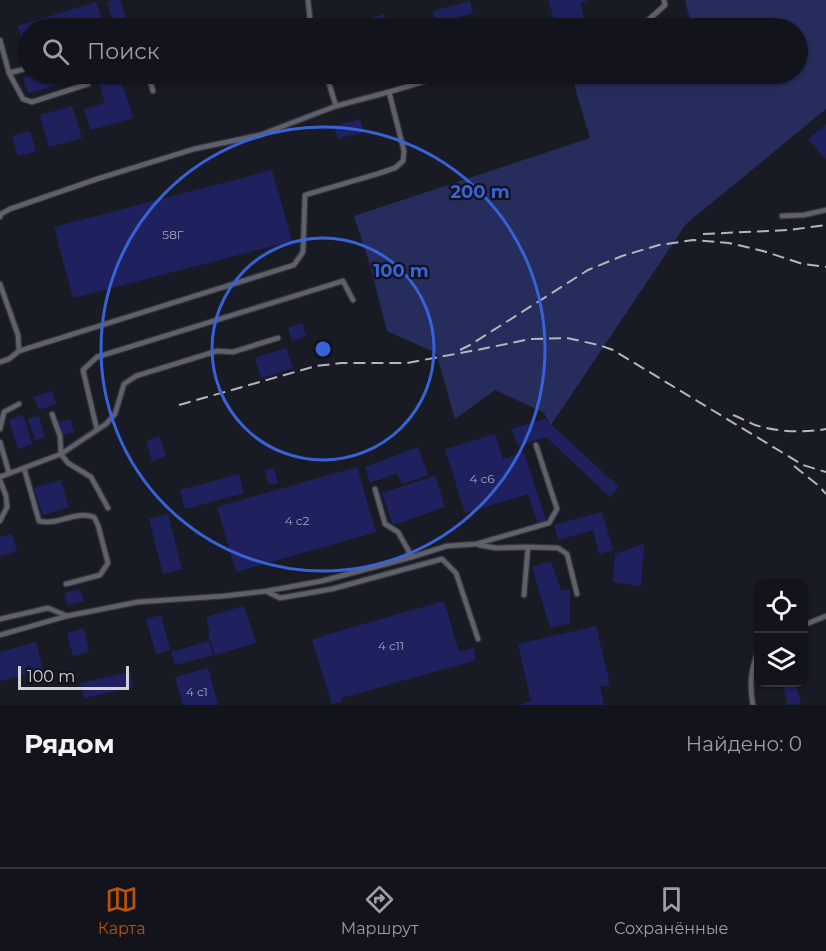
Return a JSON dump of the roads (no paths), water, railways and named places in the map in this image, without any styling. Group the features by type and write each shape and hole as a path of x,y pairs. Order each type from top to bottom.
{"lane":[{"path":"308,0 310,18"},
{"path":"650,18 665,5 664,0"},
{"path":"0,40 9,73 23,99 32,102 88,84"},
{"path":"9,73 18,71"},
{"path":"151,84 153,91"},
{"path":"329,84 336,106"},
{"path":"0,217 10,209 97,178 194,148 260,135 336,106 416,84"},
{"path":"0,362 20,351 294,265 303,252 305,195 395,168 403,161 404,151 389,92"},
{"path":"782,216 804,215 826,210"},
{"path":"97,430 83,370 97,357 343,281 353,300"},
{"path":"0,284 18,335 20,351"},
{"path":"0,521 8,507 0,479 9,473 61,454 106,424 116,414 124,384 136,376 217,351 233,352 278,338"},
{"path":"0,429 4,412 19,404"},
{"path":"52,414 60,436 61,454 68,463 92,477 108,508"},
{"path":"0,442 9,473"},
{"path":"0,635 67,616 138,602 267,591 322,580 447,546 476,544 549,523 557,509 536,445"},
{"path":"24,468 39,521 46,523 85,514 94,517 98,525 108,563 100,574 66,584"},
{"path":"375,489 385,524 398,532 412,557"},
{"path":"476,544 496,548 528,546 558,548 567,554 578,594"},
{"path":"524,595 528,546"},
{"path":"267,591 280,598 332,589 442,559 456,573 478,639"},
{"path":"0,619 48,608 67,616"},
{"path":"808,623 826,616"},
{"path":"753,705 750,691 754,663"}],"railway":[{"path":"703,234 789,230 826,225"},
{"path":"460,350 588,270 622,256 659,245 693,240 729,243 803,264 826,267"},
{"path":"179,405 316,366 341,363 407,363 530,339 567,338 613,350 803,465 826,472"},
{"path":"733,415 755,425 772,429 800,431 826,429"},
{"path":"794,466 826,494"}]}
